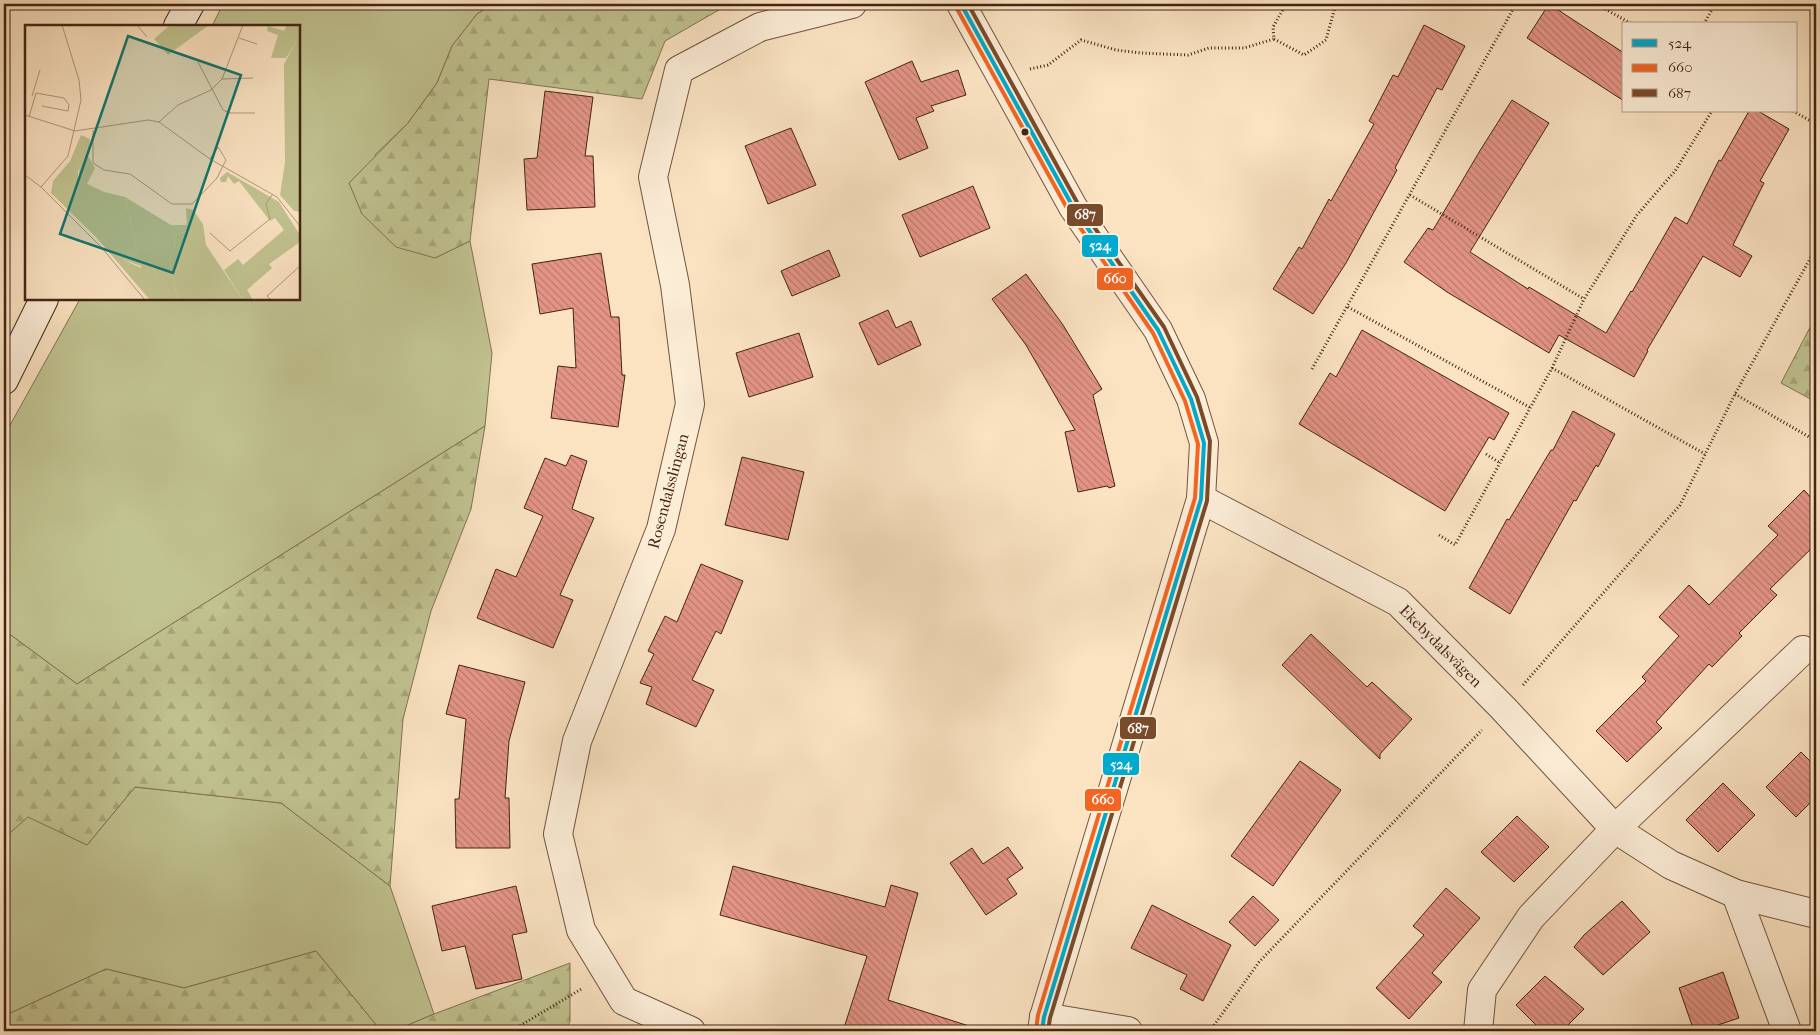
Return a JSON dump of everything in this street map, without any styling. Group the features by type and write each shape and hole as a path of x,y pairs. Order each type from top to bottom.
{"street":[{"path":"179,25 190,4"},
{"name":"Rosendalsslingan","path":"691,1031 624,1001 581,930 558,834 577,741 661,529 690,404 675,285 653,177 679,70 760,27 852,4"},
{"path":"962,4 1073,207 1158,330 1187,390 1204,443 1202,499 1043,1024 1128,1031"},
{"path":"4,380 44,300"},
{"name":"Ekebydalsvägen","path":"1202,499 1398,602 1503,708 1615,829 1671,865 1736,894 1816,914"},
{"path":"1478,1031 1482,990 1531,917 1615,829 1803,650"},
{"path":"1736,894 1787,1031"}],"path":[{"path":"1274,39 1272,27 1286,4"},
{"path":"1000,76 1048,65 1081,40 1116,50 1188,55 1209,48 1244,48 1274,39 1304,55 1326,40 1335,7 1333,4"},
{"path":"1312,369 1516,4"},
{"path":"1596,4 1628,22"},
{"path":"1705,22 1715,4"},
{"path":"1439,535 1455,545 1552,368 1584,299 1637,215 1675,171 1711,112"},
{"path":"1795,112 1816,124"},
{"path":"1410,195 1584,299"},
{"path":"1210,1031 1259,962 1503,708 1680,505 1735,394 1816,248"},
{"path":"1347,306 1531,408"},
{"path":"1552,368 1705,454"},
{"path":"1735,394 1816,441"},
{"path":"1486,454 1500,463"},
{"path":"511,1031 607,974"}],"green space":[{"path":"223,4 493,4 477,14 452,46 437,83 408,123 375,155 435,258 470,241 492,353 485,426 77,684 4,630 4,436 79,300 300,300 300,25 212,25"},
{"path":"493,4 739,4 724,7 665,41 642,99 489,79 470,241 435,258 396,247 362,214 349,183 408,123 437,83 452,46 477,14"},
{"path":"1816,316 1816,402 1781,383"},
{"path":"485,426 471,509 431,611 403,719 390,886 281,803 135,787 87,845 28,817 4,838 4,630 77,684"},
{"path":"135,787 281,803 390,886 434,1014 394,1031 381,1031 316,951 184,988 106,969 4,1016 4,838 28,816 87,845"},
{"path":"316,951 381,1031 4,1031 4,1016 106,969 184,988"},
{"path":"570,963 570,1022 564,1031 394,1031 434,1014"}],"building":[{"path":"1549,4 1622,52 1622,100 1527,38"},
{"path":"1424,25 1465,46 1442,90 1437,88 1395,168 1397,170 1346,263 1313,314 1273,289 1299,247 1302,249 1329,199 1331,201 1374,124 1369,121 1393,75 1398,77"},
{"path":"912,61 921,82 958,70 966,95 931,106 934,111 916,118 928,148 899,160 865,82"},
{"path":"545,91 593,97 585,156 593,156 595,207 527,210 524,159 537,158"},
{"path":"1512,100 1549,123 1470,252 1528,289 1529,287 1606,333 1675,217 1687,224 1719,160 1721,161 1748,112 1760,112 1789,129 1760,181 1764,183 1733,245 1752,256 1740,277 1703,256 1647,350 1634,377 1559,335 1549,353 1447,292 1404,262 1428,228 1433,230"},
{"path":"791,128 816,185 768,204 745,146"},
{"path":"973,186 990,228 920,257 902,215"},
{"path":"829,250 840,276 792,296 781,271"},
{"path":"601,253 611,317 619,317 622,375 625,375 618,427 551,418 558,366 576,368 573,308 540,314 532,264"},
{"path":"1026,274 1063,325 1102,389 1093,395 1115,486 1078,492 1065,432 1075,430 1026,345 992,299"},
{"path":"888,310 896,328 911,321 921,345 878,365 859,323"},
{"path":"1362,330 1509,413 1494,440 1489,437 1445,511 1299,424 1330,373 1336,377"},
{"path":"799,333 813,377 749,397 736,353"},
{"path":"1573,411 1615,434 1598,467 1596,465 1576,501 1574,500 1510,614 1469,588 1507,519 1509,520 1551,450 1553,450"},
{"path":"571,455 587,461 572,509 594,518 560,595 573,600 553,648 477,618 496,569 516,577 543,516 524,508 545,458 566,466"},
{"path":"742,457 804,472 788,540 725,525"},
{"path":"1804,490 1816,503 1816,544 1770,589 1777,595 1739,633 1742,636 1712,667 1709,664 1656,722 1662,728 1627,762 1596,731 1646,681 1642,677 1679,636 1659,617 1689,585 1709,605 1778,535 1768,526"},
{"path":"701,564 743,581 721,634 716,631 692,680 714,690 696,727 646,704 652,687 640,683 654,654 648,651 665,616 677,622"},
{"path":"1311,634 1367,687 1372,682 1412,719 1380,754 1380,759 1282,665"},
{"path":"459,665 525,682 509,741 505,798 509,798 510,848 456,848 455,799 459,799 466,719 446,714"},
{"path":"1801,752 1816,767 1816,797 1796,817 1766,787"},
{"path":"1300,761 1341,790 1273,886 1231,856"},
{"path":"1723,783 1755,815 1718,852 1686,820"},
{"path":"1517,816 1549,847 1514,882 1481,852"},
{"path":"1008,847 1023,868 1007,879 1017,894 986,915 950,863 972,848 983,864"},
{"path":"733,866 885,907 891,885 918,893 888,1000 969,1026 968,1031 843,1031 867,956 720,915"},
{"path":"516,886 527,932 512,935 522,979 476,989 465,946 442,951 432,906"},
{"path":"1446,888 1480,918 1432,973 1442,982 1409,1019 1376,988 1424,935 1413,926"},
{"path":"1253,896 1279,920 1255,946 1229,922"},
{"path":"1622,901 1650,932 1603,975 1574,947 1584,935"},
{"path":"1152,905 1231,945 1203,1001 1180,989 1187,975 1131,948"},
{"path":"1723,972 1739,1018 1700,1031 1694,1031 1679,988"},
{"path":"1545,976 1584,1009 1562,1031 1542,1031 1516,1005"}],"transit line":[{"name":"524","path":"961,4 1073,207 1158,330 1191,399 1204,443 1201,499 1044,1017 1042,1031"},
{"name":"687","path":"968,4 1078,204 1164,327 1197,397 1210,441 1207,501 1050,1018 1048,1031"},
{"name":"660","path":"956,7 1068,210 1153,333 1185,401 1198,444 1195,498 1038,1015 1036,1030"}]}
